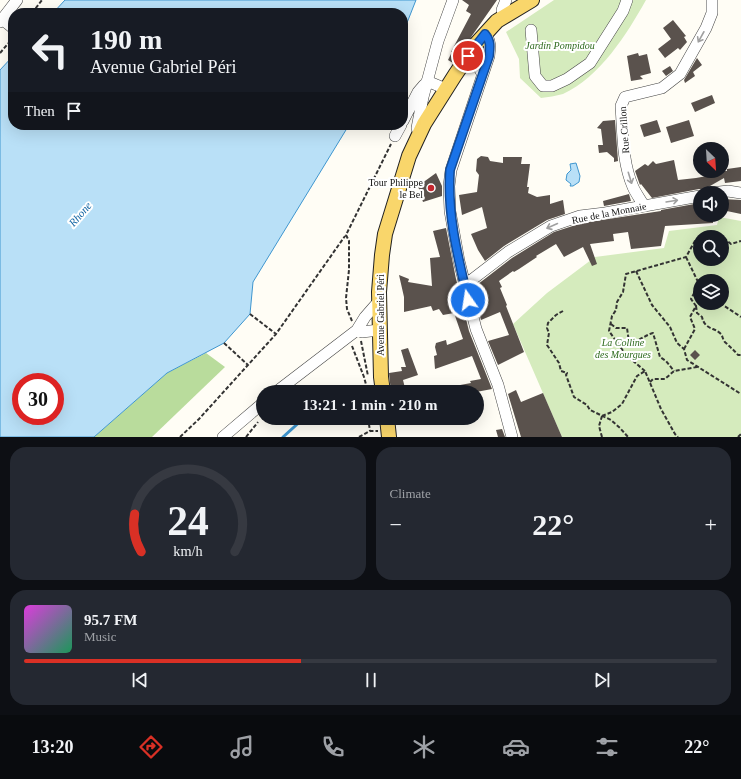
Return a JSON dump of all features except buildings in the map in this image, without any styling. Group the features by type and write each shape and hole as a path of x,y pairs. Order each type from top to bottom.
{"main road":[{"name":"Avenue Gabriel Péri","path":"382,385 379,330 380,276 385,234 409,156 419,133 446,89 485,34 497,21 532,0"},
{"path":"388,425 389,437"}],"street":[{"path":"11,8 17,0"},
{"path":"419,133 417,128 418,118 427,81 438,41 453,0"},
{"path":"505,16 502,10 506,0"},
{"path":"531,30 535,76 543,86 552,86 567,79 590,63 623,11 627,0"},
{"name":"Rue Crillon","path":"644,206 634,189 629,176 624,144 621,106 622,101 625,97 662,88 680,74 706,28 712,13 712,0"},
{"path":"1,20 8,11"},
{"path":"485,34 489,38 489,56 450,170 450,211 453,232 476,329 498,385 512,437"},
{"path":"468,56 477,64 482,74"},
{"path":"427,81 446,89"},
{"path":"408,111 418,92 427,81"},
{"path":"395,136 398,130"},
{"path":"729,191 741,193"},
{"name":"Rue de la Monnaie","path":"465,285 508,252 551,226 580,216 693,197"},
{"path":"285,385 357,330 365,317 379,301"},
{"path":"357,330 362,332 379,330"},
{"path":"222,437 256,409"}],"path":[{"path":"36,8 42,0"},
{"path":"0,53 8,44"},
{"path":"180,437 199,419 276,334 346,235 395,136"},
{"path":"346,235 349,241 347,309 363,346 370,385"},
{"path":"729,242 732,244 741,241"},
{"path":"678,437 661,409 645,371 626,355 609,332 612,316 616,310 617,302 623,292 626,274 686,257 693,244"},
{"path":"686,257 694,274"},
{"path":"636,270 652,305 670,327 676,343 684,349 687,360 741,394"},
{"path":"729,309 741,317"},
{"path":"684,349 695,329 690,317 694,310"},
{"path":"697,310 697,313 702,317 703,322 709,328 721,334 725,343 732,347 738,355 741,355"},
{"path":"563,311 556,315 548,323 547,328 549,332 547,345 559,363 560,372 567,373 566,375 574,397 587,405 590,410 611,420 628,437"},
{"path":"250,314 276,334"},
{"path":"611,324 616,328 627,328 629,342 637,342 643,336 653,333 660,357 666,361 674,371"},
{"path":"224,343 248,365"},
{"path":"351,343 366,385"},
{"path":"650,382 653,379 665,379 674,371 698,367"},
{"path":"602,416 612,412 622,404 637,376 645,371"},
{"path":"602,416 599,426 602,437"},
{"path":"246,437 256,425"},
{"path":"369,425 370,431"},
{"path":"359,437 370,431 376,431"},
{"path":"738,437 741,434"}],"green space":[{"name":"Jardin Pompidou","path":"554,0 646,0 630,27 601,66 589,77 563,94 541,98 520,78 519,59 506,32"},
{"name":"La Colline des Mourgues","path":"729,219 741,221 741,437 562,437 513,324 547,293 595,257 664,248 669,231 717,225 718,222 729,222"},
{"path":"206,353 225,367 152,437 94,437 167,373"}],"water":[{"path":"65,0 416,0 408,20 408,8 58,8"},
{"name":"Rhone","path":"8,61 8,130 346,130 253,282 250,314 224,343 167,373 94,437 0,437 0,70"},
{"path":"576,163 580,176 579,182 573,186 570,186 571,184 566,180 567,174 571,170 570,164"}],"waterway":[{"path":"283,437 296,425"}],"place":[{"name":"Tour Philippe le Bel","path":"431,188"}],"route":[{"path":"468,56 485,34 489,38 489,56 450,170 450,211 453,232 468,300"}]}
